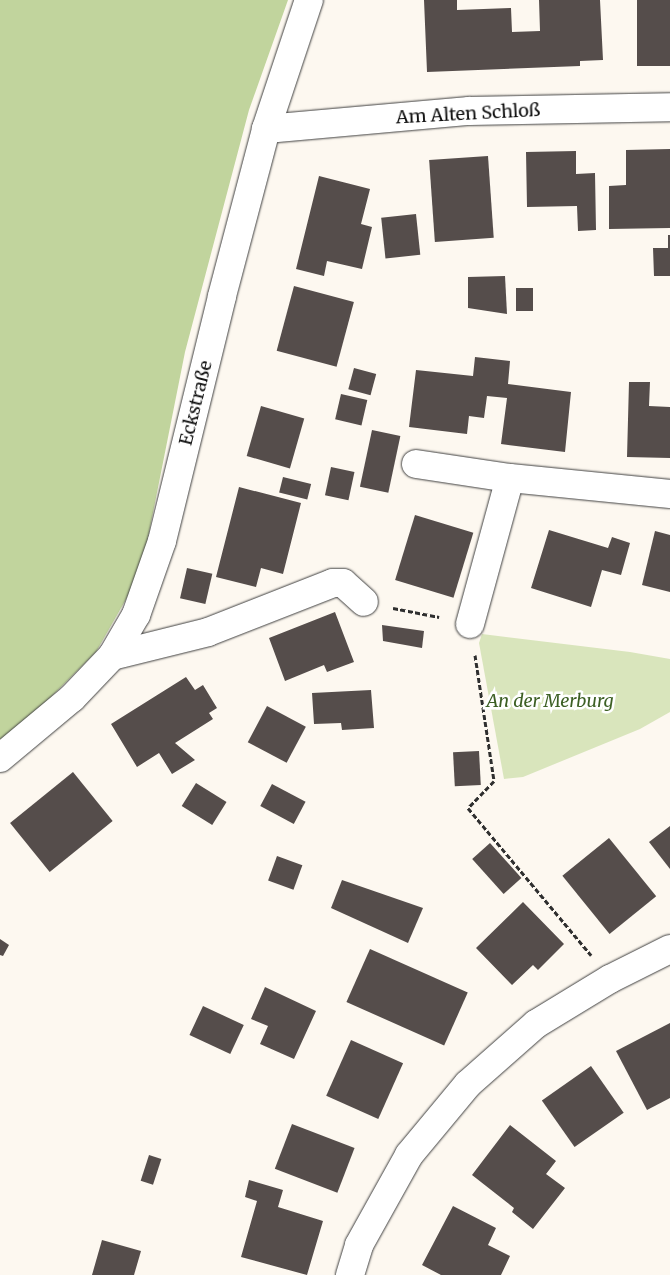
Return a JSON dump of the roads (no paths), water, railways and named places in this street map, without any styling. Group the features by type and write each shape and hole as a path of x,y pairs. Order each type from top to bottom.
{"street":[{"name":"Eckstraße","path":"0,758 72,698 112,656 136,615 162,541 222,296 266,129 309,0"},
{"name":"Am Alten Schloß","path":"266,129 469,111 670,107"},
{"path":"416,464 510,478 670,494"},
{"path":"470,624 510,478"},
{"path":"112,656 208,632 333,583 343,584 364,602"},
{"path":"350,1275 359,1245 408,1155 468,1084 536,1024 610,979 670,950"}],"park label":[{"name":"An der Merburg","path":"550,701"}]}
